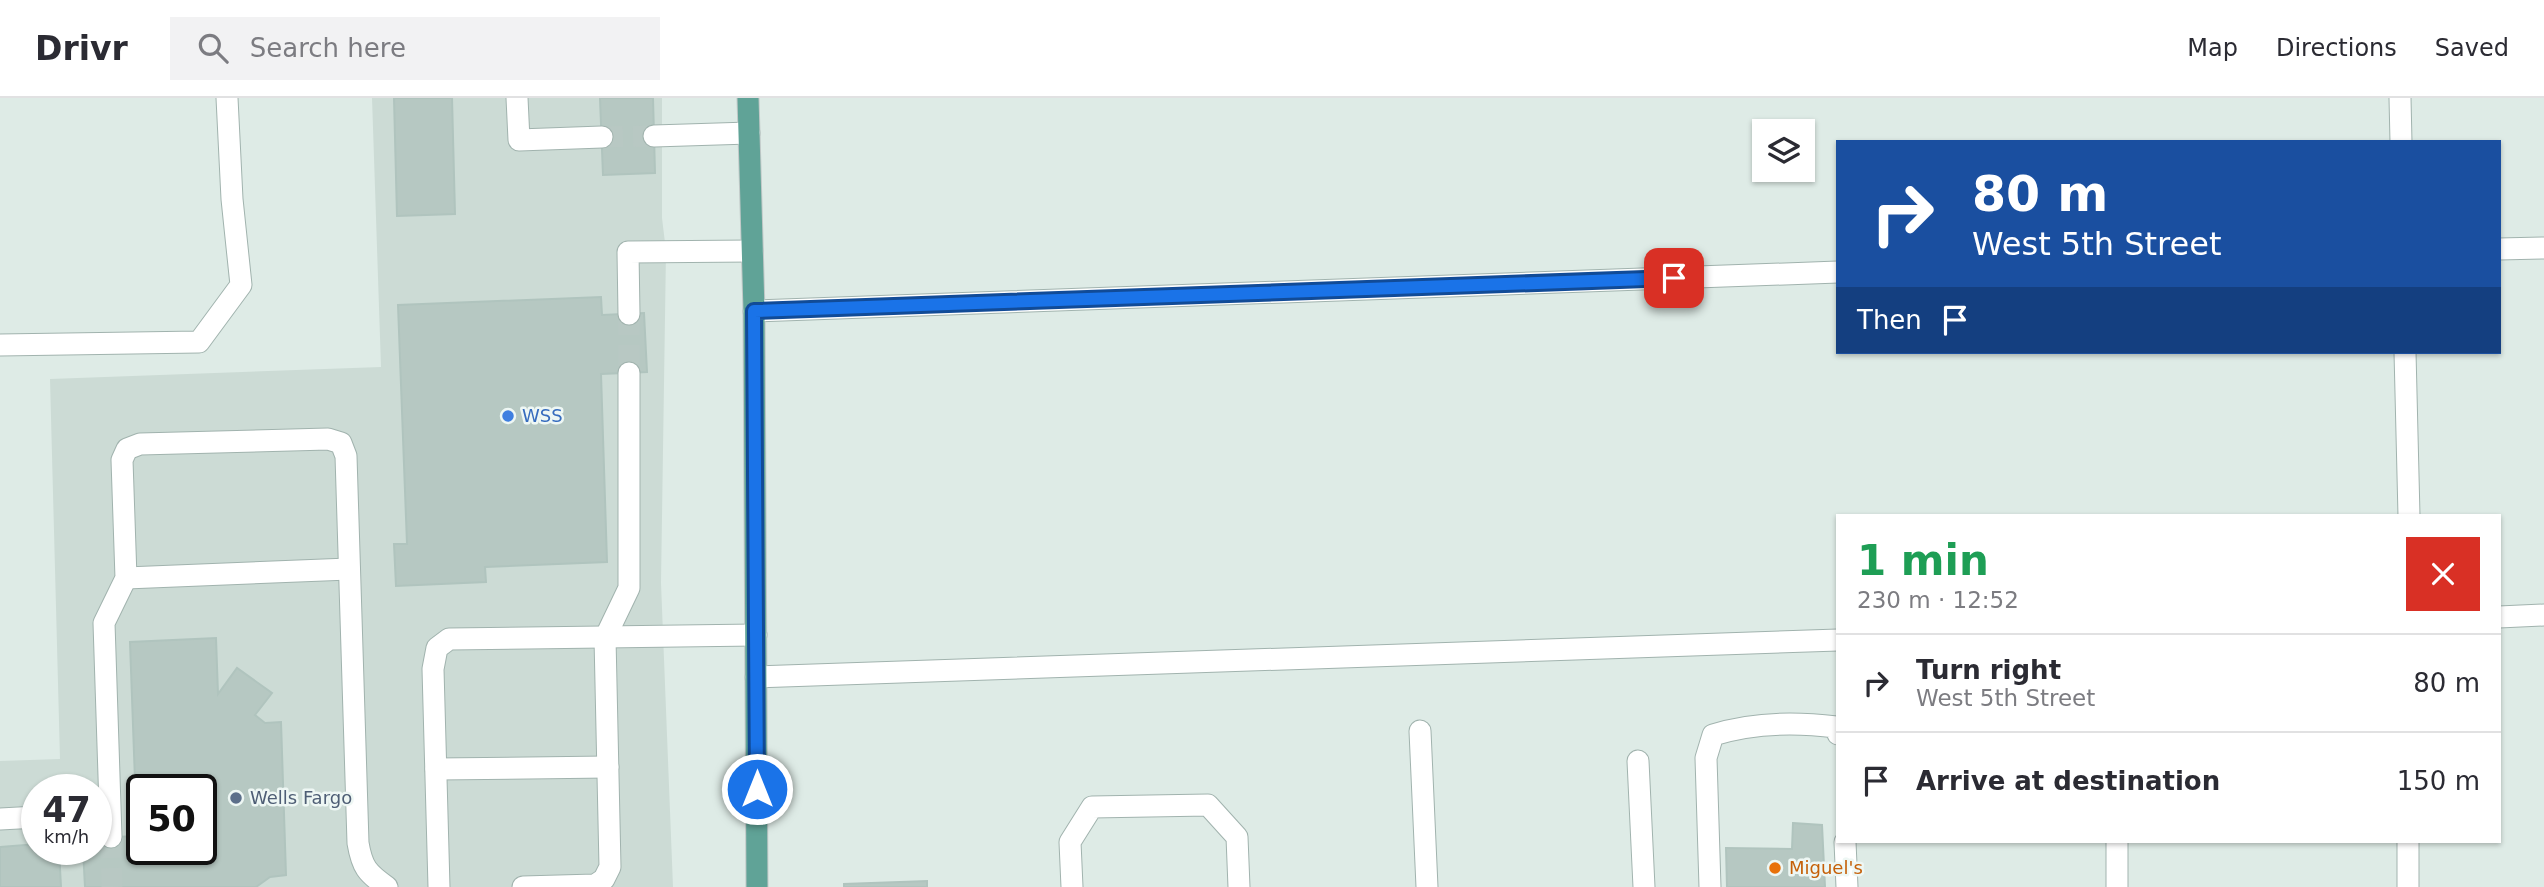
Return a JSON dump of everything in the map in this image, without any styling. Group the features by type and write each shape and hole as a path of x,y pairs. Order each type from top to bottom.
{"main road":[{"path":"748,98 754,311 757,887"}],"street":[{"path":"0,345 199,342 241,285 232,199 227,98"},
{"path":"517,98 519,140 602,137"},
{"path":"2400,98 2401,140"},
{"path":"654,136 749,133"},
{"path":"2501,249 2544,248"},
{"path":"629,314 628,252 752,251"},
{"path":"754,311 1836,272"},
{"path":"2405,354 2409,514"},
{"path":"523,887 594,886 604,879 610,867 605,638 628,587 629,373"},
{"path":"109,774 104,623 127,578 122,460 127,449 140,444 328,439 341,443 346,456 358,844 361,863 372,877 387,887"},
{"path":"127,578 349,569"},
{"path":"2501,617 2544,615"},
{"path":"439,887 433,669 437,648 449,639 756,635"},
{"path":"756,677 1836,640"},
{"path":"1710,887 1706,758 1713,735 1736,727 1815,724 1836,727"},
{"path":"1420,731 1427,887"},
{"path":"1638,761 1644,887"},
{"path":"436,769 608,767"},
{"path":"1072,887 1070,842 1092,807 1208,805 1237,837 1239,887"},
{"path":"0,819 21,818"},
{"path":"1845,843 1847,887"},
{"path":"2117,843 2117,887"},
{"path":"2408,887 2409,843"}],"shaded area":[{"path":"372,98 662,98 662,218 666,251 661,583 673,887 0,887 0,761 60,759 50,379 381,367"}],"building":[{"path":"394,98 452,98 455,214 397,216"},
{"path":"600,98 653,98 655,173 603,175"},
{"path":"601,297 602,315 644,313 647,372 601,374 607,562 485,567 486,582 396,586 394,544 407,544 398,305"},
{"path":"216,638 218,694 237,668 272,693 255,715 265,723 281,722 286,875 270,877 256,887 85,887 84,865 112,865 112,837 126,837 126,865 217,865 217,774 135,774 130,642"},
{"name":"Miguel's","path":"1793,823 1822,825 1825,887 1727,887 1726,848 1792,849"},
{"path":"21,845 21,865 60,865 61,887 0,887 0,847"},
{"path":"927,881 927,887 844,887 844,884"}],"tunnel":[{"path":"602,137 654,136"},
{"path":"629,314 629,373"},
{"path":"112,865 112,887"}],"place":[{"name":"WSS","path":"508,416"},
{"name":"Wells Fargo","path":"236,798"},
{"name":"Miguel's","path":"1775,868"}],"route":[{"path":"757,789 754,311 1674,278"}]}
